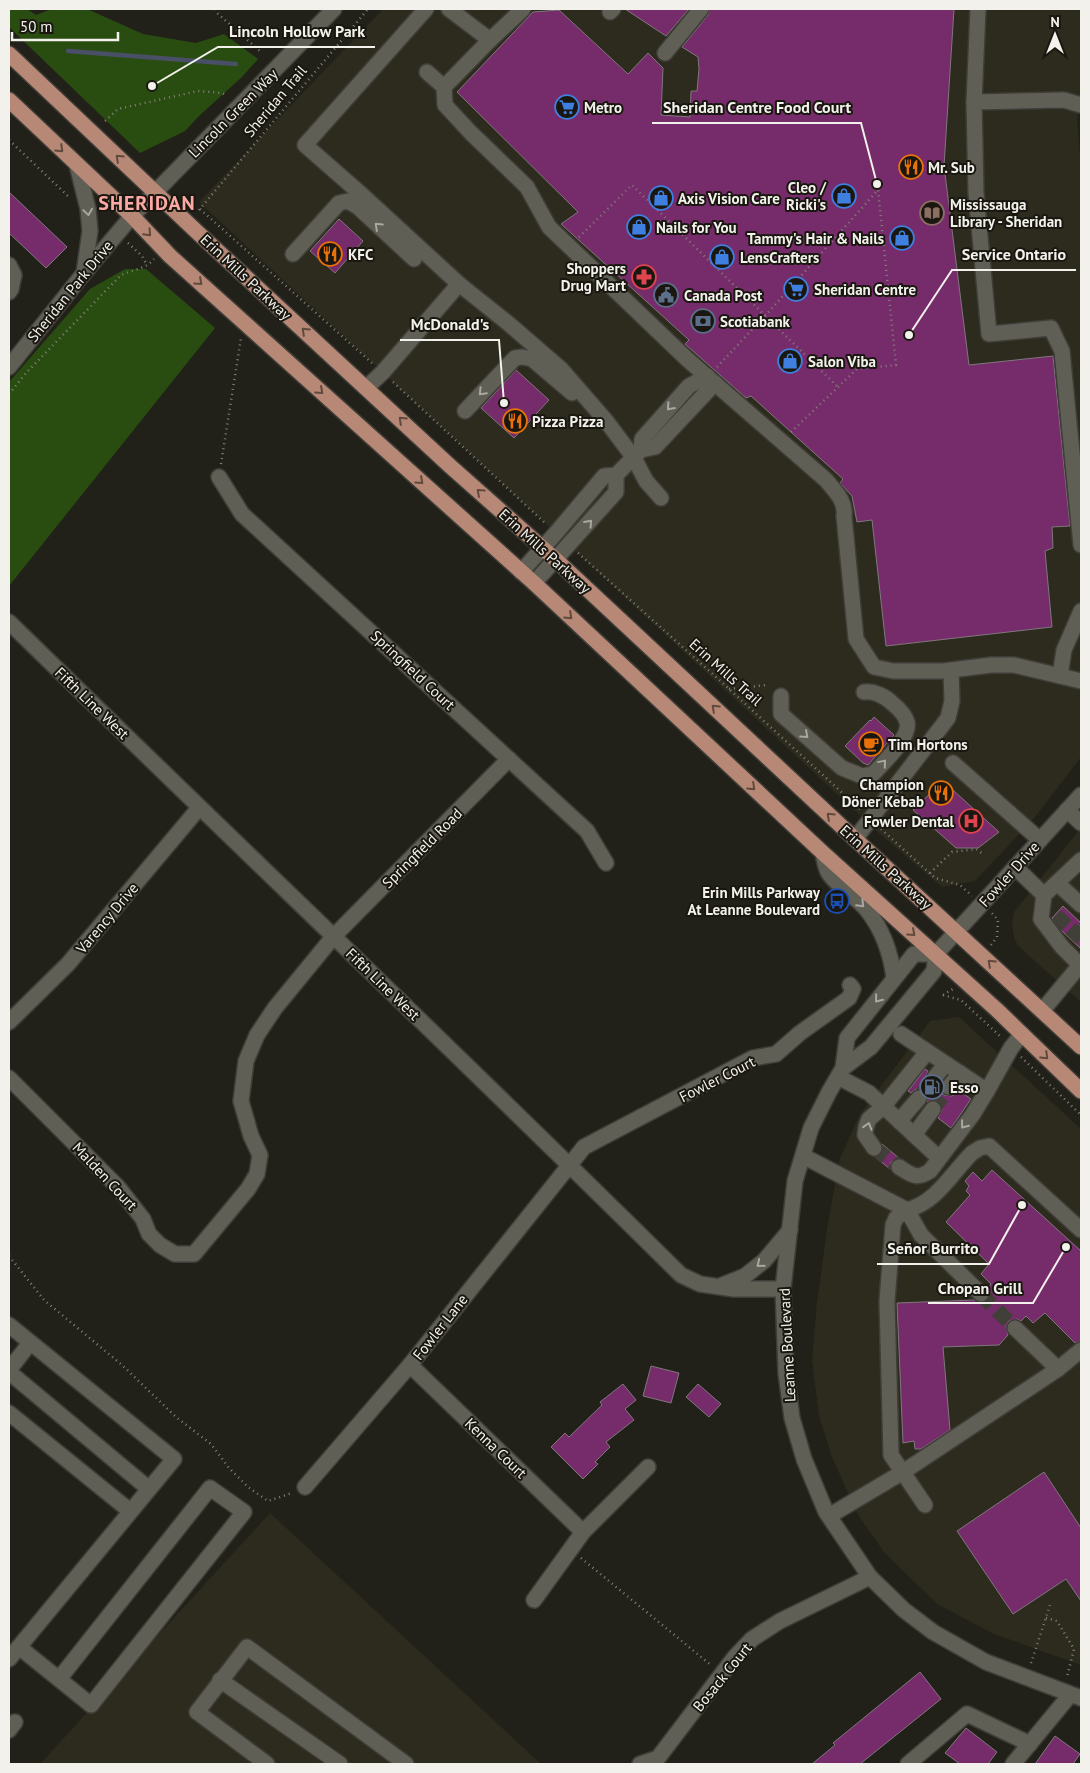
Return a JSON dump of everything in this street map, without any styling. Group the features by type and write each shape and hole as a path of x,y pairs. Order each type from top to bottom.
{"main road":[{"name":"Erin Mills Parkway","path":"9,54 366,388 542,547 1081,1047"},
{"name":"Erin Mills Parkway","path":"9,100 132,216 163,249 534,583 822,853 936,954 1081,1091"}],"street":[{"name":"Lincoln Green Way","path":"132,216 334,9"},
{"path":"426,9 305,145 459,284 561,369 637,454 646,481 661,498"},
{"path":"449,9 490,40"},
{"path":"444,87 523,9"},
{"path":"665,53 701,9"},
{"path":"978,9 974,102 976,193 989,334 1051,328 1062,351 1081,545"},
{"path":"427,72 444,87 445,105 527,187 549,227 653,328 782,443 798,454 826,480 843,500 856,639 874,666 893,671 951,671 991,665 1014,665 1081,682"},
{"path":"974,102 1064,100 1081,105"},
{"path":"77,165 88,209 90,231 84,273"},
{"path":"293,254 339,203 348,201 358,207 414,259"},
{"name":"Sheridan Park Drive","path":"9,367 132,216"},
{"path":"9,265 14,275 9,292"},
{"path":"366,388 383,372 459,284"},
{"path":"465,411 514,358 522,357 532,359 579,400 584,401 587,398"},
{"path":"521,572 604,476 616,475 637,454 655,447 711,379"},
{"path":"534,583 616,492 616,475"},
{"name":"Springfield Court","path":"219,477 242,514 587,831 606,864"},
{"path":"1060,676 1064,650 1081,611"},
{"name":"Fifth Line West","path":"9,622 199,808 569,1164 681,1275 700,1284 734,1289 783,1289"},
{"path":"855,839 948,718 952,701 951,671"},
{"path":"781,696 782,714 842,768 862,776 874,774 905,736 907,722 898,708 886,698 870,691 864,692"},
{"name":"Springfield Road","path":"334,936 509,759"},
{"path":"953,763 1040,840"},
{"name":"Fowler Drive","path":"936,954 1081,794"},
{"name":"Varency Drive","path":"9,1022 68,964 199,808"},
{"path":"1067,810 1081,823"},
{"path":"822,853 829,873 867,909 875,922 886,945 894,978"},
{"path":"1042,1011 1075,954 1041,918 1044,894 1081,860"},
{"path":"1015,867 1044,894"},
{"path":"1057,883 1076,907"},
{"name":"Malden Court","path":"9,1078 118,1187 143,1219 149,1234 160,1245 175,1254 194,1254 248,1189 257,1174 260,1155 251,1136 241,1101 246,1061 257,1035 275,1008 334,936"},
{"name":"Leanne Boulevard","path":"841,1073 846,1038 914,954 936,954 934,971 870,1047 841,1073 829,1092 811,1128 796,1181 783,1289 786,1373 792,1418 804,1459 829,1516 870,1577 904,1610 933,1632 986,1662 1071,1695"},
{"name":"Fowler Court","path":"569,1164 584,1147 754,1058 776,1054 800,1033 850,998 853,989 850,985"},
{"path":"901,1034 987,1091"},
{"path":"899,1167 914,1176 922,1176 930,1171 973,1114 1022,1034"},
{"path":"874,1148 865,1135 869,1119 883,1107 927,1052"},
{"path":"935,1077 946,1064"},
{"path":"841,1073 869,1093 939,1158"},
{"path":"949,1087 960,1073"},
{"path":"898,1121 919,1098"},
{"path":"914,1135 933,1109"},
{"path":"925,1505 891,1455 887,1301 893,1225 896,1218 907,1210 916,1208 929,1200 972,1154 980,1148 989,1146 1081,1230"},
{"path":"803,1156 907,1210 921,1235 981,1294"},
{"name":"Fowler Lane","path":"305,1487 410,1365 569,1164"},
{"path":"719,1286 745,1276 764,1261 790,1230"},
{"path":"9,1325 174,1459 9,1659"},
{"path":"1015,1328 1058,1369"},
{"path":"30,1343 9,1371 149,1488"},
{"path":"829,1516 903,1472 1058,1369 1081,1350"},
{"name":"Kenna Court","path":"410,1365 582,1532"},
{"path":"9,1413 130,1511"},
{"path":"534,1600 582,1532 648,1467"},
{"path":"19,1647 91,1705 244,1512 210,1488 59,1679"},
{"name":"Bosack Court","path":"640,1764 658,1758 722,1675 752,1640 780,1621 870,1577"},
{"path":"267,1764 197,1712 247,1647 406,1764"},
{"path":"220,1680 340,1764"},
{"path":"1013,1764 1071,1695"},
{"path":"908,1764 967,1714 1030,1744"}],"path":[{"path":"215,9 217,13 261,52"},
{"name":"Sheridan Trail","path":"200,209 368,9"},
{"path":"105,121 118,109 198,91 226,95"},
{"path":"9,140 75,203"},
{"path":"570,247 632,186 838,387"},
{"path":"711,379 878,190 896,365 857,369 791,432 782,443"},
{"path":"9,394 26,373 121,275 151,263 163,249"},
{"path":"142,256 147,265"},
{"path":"219,477 244,322"},
{"name":"Erin Mills Trail","path":"582,557 854,804"},
{"path":"729,689 767,685"},
{"path":"879,827 935,878 960,885"},
{"path":"930,873 952,852 976,849 983,854"},
{"path":"989,910 998,920 998,937"},
{"path":"943,995 954,988"},
{"path":"9,1256 44,1300 122,1365 176,1417 211,1444 248,1487 268,1501 305,1487"},
{"path":"570,1549 722,1675"},
{"path":"1026,1678 1050,1605"},
{"path":"1046,1618 1056,1621 1074,1649 1071,1695"}],"shaded area":[{"path":"383,9 1081,9 1081,96 1077,120 1081,165 1081,757 1035,817 975,881 942,887 879,833 199,202"},
{"path":"1081,828 1081,1002 1018,946 1012,924 1014,912"},
{"path":"959,1017 1081,1129 1081,1665 994,1634 937,1604 884,1552 858,1515 832,1457 819,1416 812,1360 817,1302 828,1223 840,1158 860,1114 930,1021"},
{"path":"270,1513 541,1764 40,1764"}],"green space":[{"path":"9,9 27,9 36,15 52,9 87,9 143,34 196,43 224,34 258,59 242,77 185,131 140,153 9,27"},
{"path":"125,269 146,269 215,328 9,586 9,382 90,289"}],"building":[{"path":"625,9 689,9 666,36"},
{"name":"Sheridan Centre","path":"710,9 954,9 944,166 969,365 1053,356 1070,526 1052,527 1053,548 1045,551 1052,627 886,646 872,520 857,522 852,496 840,483 843,479 751,396 746,398 685,344 689,340 561,224 578,212 457,92 533,12 559,10 628,74 648,53 663,68 661,115 690,117 691,91 697,91 698,57 682,47 708,15"},
{"path":"9,192 67,247 46,268 9,233"},
{"path":"339,219 363,241 335,273 310,251"},
{"path":"516,370 549,400 514,438 481,408"},
{"name":"Tim Hortons","path":"874,717 894,735 868,765 863,763 845,746"},
{"path":"943,781 999,832 978,848 956,848 913,810"},
{"path":"1063,906 1081,923 1081,949 1062,931 1052,918"},
{"path":"925,1069 928,1071 926,1076 929,1084 934,1086 940,1085 940,1090 944,1095 952,1096 960,1091 971,1099 951,1128 938,1118 942,1110 939,1102 934,1100 927,1102 928,1095 921,1089 916,1089 911,1093 908,1091"},
{"path":"882,1144 899,1158 891,1162 890,1169 875,1157 882,1152"},
{"path":"992,1170 1081,1251 1081,1341 1075,1343 1045,1313 1033,1323 1026,1316 1021,1321 1017,1319 1009,1321 1006,1326 1008,1335 999,1345 943,1347 950,1430 921,1449 915,1449 914,1441 903,1443 897,1303 974,1300 983,1303 988,1300 990,1292 988,1288 991,1284 981,1274 989,1264 946,1222 970,1195 966,1191 969,1186 965,1181 973,1172 982,1181"},
{"path":"651,1366 679,1373 671,1403 643,1396"},
{"path":"623,1384 636,1400 625,1409 634,1420 606,1442 610,1447 595,1462 598,1464 583,1479 551,1447 565,1433 569,1437 602,1405 600,1402"},
{"path":"698,1384 721,1404 709,1417 686,1397"},
{"path":"1044,1472 1081,1528 1081,1601 1066,1579 1013,1614 957,1531"},
{"path":"920,1672 941,1699 860,1764 812,1764 835,1745 833,1743"},
{"path":"966,1728 997,1752 988,1764 960,1764 945,1753"},
{"path":"1055,1736 1080,1754 1073,1764 1035,1764"}],"waterway":[{"path":"68,51 236,64"}],"tunnel":[{"path":"1056,926 1069,912"},
{"path":"1071,939 1081,928"},
{"path":"919,1098 935,1077"},
{"path":"933,1109 949,1087"},
{"path":"874,1148 899,1167"},
{"path":"981,1294 1015,1328"}],"place":[{"name":"Lincoln Hollow Park","path":"152,86"},
{"name":"Metro","path":"567,107"},
{"name":"Mr. Sub","path":"911,167"},
{"name":"Sheridan Centre Food Court","path":"877,184"},
{"name":"Cleo / Ricki's","path":"844,196"},
{"name":"Axis Vision Care","path":"661,198"},
{"name":"Mississauga Library - Sheridan","path":"932,213"},
{"name":"Nails for You","path":"639,227"},
{"name":"Tammy's Hair & Nails","path":"902,238"},
{"name":"KFC","path":"330,254"},
{"name":"LensCrafters","path":"722,257"},
{"name":"Shoppers Drug Mart","path":"644,277"},
{"name":"Sheridan Centre","path":"796,289"},
{"name":"Canada Post","path":"666,295"},
{"name":"Scotiabank","path":"703,321"},
{"name":"Service Ontario","path":"909,335"},
{"name":"Salon Viba","path":"790,361"},
{"name":"McDonald's","path":"504,403"},
{"name":"Pizza Pizza","path":"515,421"},
{"name":"Tim Hortons","path":"871,744"},
{"name":"Champion Döner Kebab","path":"941,793"},
{"name":"Fowler Dental","path":"971,821"},
{"name":"Erin Mills Parkway At Leanne Boulevard","path":"837,901"},
{"name":"Esso","path":"932,1087"},
{"name":"Señor Burrito","path":"1022,1205"},
{"name":"Chopan Grill","path":"1066,1247"}],"district":[{"name":"SHERIDAN","path":"147,203"}]}
